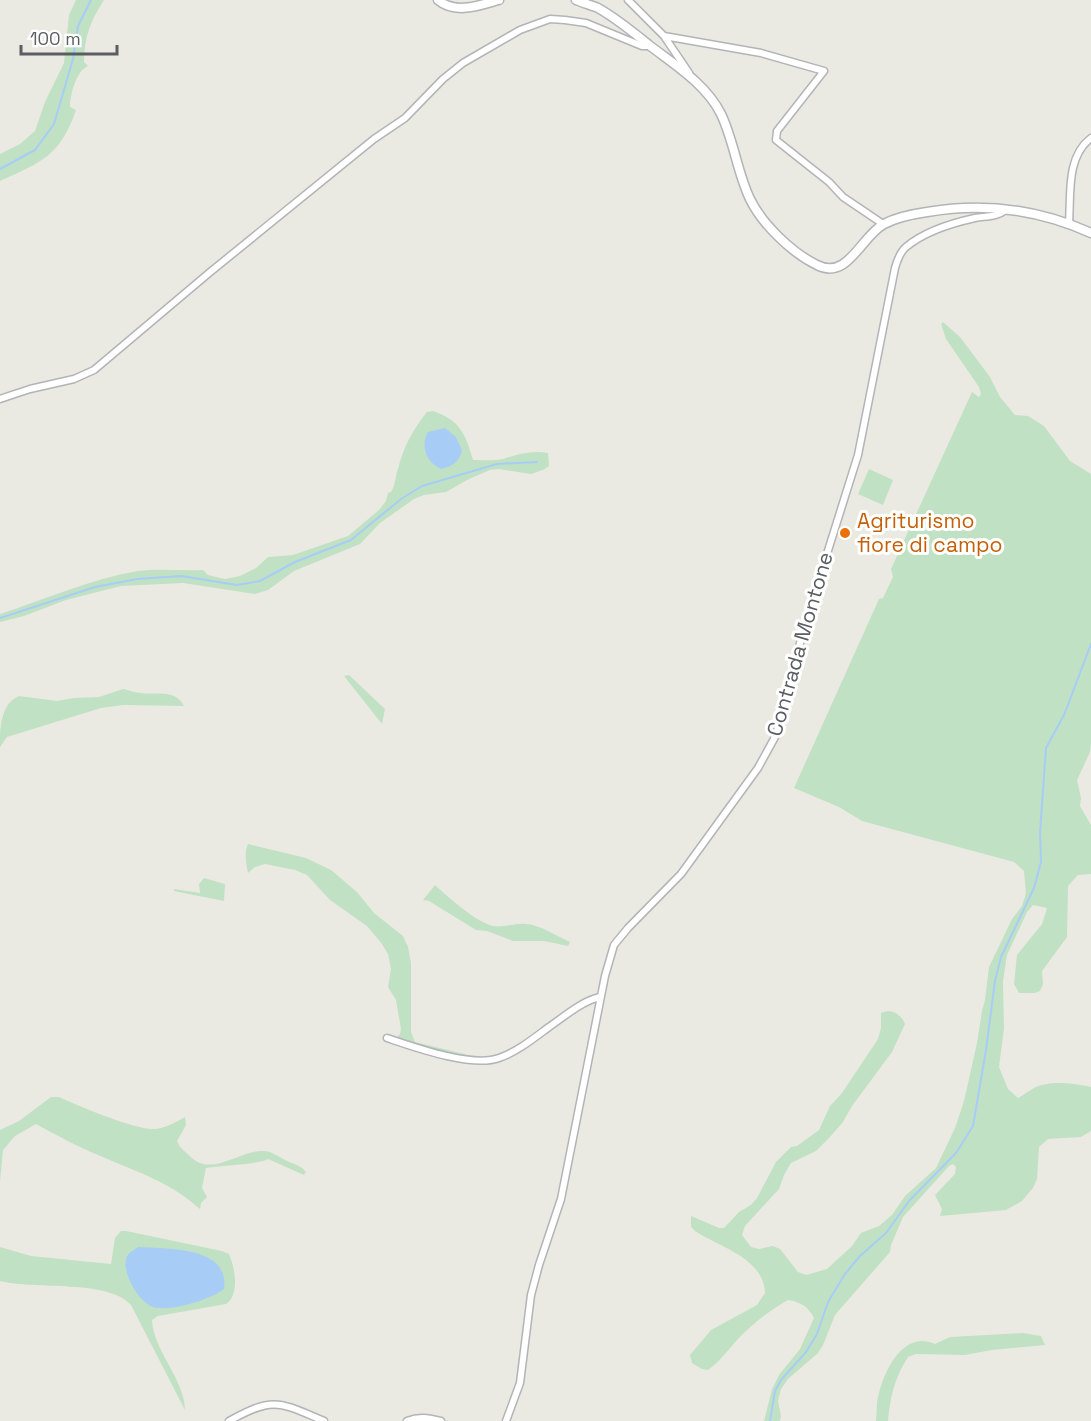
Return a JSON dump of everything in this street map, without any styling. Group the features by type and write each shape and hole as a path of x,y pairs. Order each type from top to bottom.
{"street":[{"path":"438,0 456,8 499,0"},
{"path":"576,0 612,17 708,94 720,112 732,138 749,198 760,217 778,236 818,266 832,270 843,265 883,224 910,214 961,207 986,206 1041,215 1069,223 1091,233"},
{"path":"628,0 664,36 692,79"},
{"path":"0,399 30,389 74,379 94,370 374,139 405,118 454,69 520,30 550,19 565,20 586,23 642,46 651,46"},
{"path":"664,36 761,53 824,71 777,131 777,140 829,182 843,197 883,224"},
{"path":"1069,223 1072,176 1077,154 1083,144 1091,138"},
{"name":"Contrada Montone","path":"506,1421 520,1383 531,1296 538,1265 561,1199 607,963 614,945 681,874 758,768 775,737 819,577 858,455 899,257 904,248 932,233 956,223 993,217 1007,209"},
{"path":"387,1038 420,1049 458,1057 483,1061 499,1058 520,1047 582,1005 600,997"},
{"path":"229,1421 254,1407 276,1404 288,1406 324,1421"},
{"path":"407,1421 417,1417 441,1421"}],"green space":[{"path":"76,0 104,0 95,15 87,37 84,62 88,66 77,78 71,96 70,107 76,110 70,125 56,148 48,156 0,181 0,154 20,144 35,131 45,102 64,63 69,15"},
{"path":"943,322 960,337 990,377 1000,397 1015,415 1028,416 1044,426 1070,461 1091,474 1091,743 1090,752 1077,780 1081,798 1080,806 1091,825 1091,874 1078,875 1068,886 1067,937 1042,971 1043,984 1040,991 1019,993 1014,984 1017,955 1042,924 1047,908 1033,905 1027,912 1007,955 1003,981 1004,1028 999,1067 1008,1089 1018,1098 1040,1085 1070,1083 1091,1087 1091,1131 1081,1137 1048,1139 1039,1147 1037,1179 1033,1188 1022,1201 1006,1210 940,1216 942,1209 935,1195 955,1174 956,1167 953,1164 949,1166 903,1217 890,1252 835,1315 818,1353 788,1379 781,1389 778,1401 780,1421 764,1421 772,1389 779,1375 800,1349 814,1318 803,1305 788,1300 749,1328 708,1370 692,1363 690,1355 711,1330 757,1305 765,1293 763,1281 749,1262 695,1231 691,1227 691,1216 724,1228 739,1212 751,1205 776,1162 791,1147 797,1146 819,1130 830,1106 842,1093 878,1039 881,1013 888,1011 898,1015 905,1024 892,1052 830,1137 816,1151 791,1163 779,1189 745,1226 742,1235 751,1247 759,1249 773,1246 780,1249 798,1272 806,1275 827,1269 852,1246 861,1233 879,1226 892,1215 905,1196 936,1168 955,1128 964,1101 977,1043 989,967 1012,919 1022,906 1026,893 1024,871 1014,862 862,821 839,807 794,788 879,599 883,598 893,577 891,569 972,392 979,397 981,394 979,387 946,339 941,324"},
{"path":"433,411 450,419 461,430 473,460 499,460 525,453 542,452 548,453 549,466 531,474 499,469 490,470 446,492 414,499 380,523 360,544 294,571 268,590 255,594 183,583 121,586 66,600 24,616 0,622 0,614 85,584 120,575 146,570 203,570 208,575 225,579 240,576 256,568 268,557 293,555 348,536 379,510 386,501 388,493 394,486 400,461 409,439 427,412"},
{"path":"869,469 893,480 883,505 858,494"},
{"path":"349,675 385,709 382,724 344,676"},
{"path":"123,689 139,693 171,695 184,706 123,705 101,708 7,737 0,747 2,718 8,705 19,696 57,701 99,697"},
{"path":"248,844 306,858 331,870 357,892 374,913 403,936 408,947 411,963 411,1032 415,1042 485,1059 439,1052 395,1039 401,1029 396,1000 388,987 391,969 388,954 382,944 367,926 330,900 307,875 265,864 255,867 248,873 246,855"},
{"path":"204,878 225,884 224,901 174,891 174,889 200,893 199,884"},
{"path":"435,885 462,908 486,924 493,926 532,925 570,942 568,946 544,941 513,941 487,931 476,930 429,901 423,900"},
{"path":"51,1097 59,1097 107,1117 145,1128 162,1128 185,1117 186,1125 177,1141 183,1150 200,1163 217,1164 253,1152 265,1151 298,1165 306,1172 304,1175 268,1159 256,1163 206,1168 202,1188 207,1197 201,1203 200,1209 166,1185 86,1150 36,1124 15,1136 3,1150 0,1182 0,1130 19,1121"},
{"path":"121,1231 229,1254 235,1287 226,1304 158,1316 152,1320 158,1342 180,1388 185,1410 131,1305 120,1297 89,1288 15,1284 0,1281 0,1247 31,1256 111,1264 115,1238"},
{"path":"1023,1333 1041,1336 1045,1345 965,1355 916,1354 908,1357 894,1387 888,1421 876,1421 877,1400 882,1383 891,1363 905,1347 914,1342 924,1341 935,1344 950,1337"}],"water":[{"path":"445,428 456,437 462,450 455,463 441,469 428,458 425,443 428,432"},
{"path":"138,1247 180,1250 207,1257 217,1265 223,1275 224,1289 190,1304 169,1308 153,1307 142,1300 127,1273 127,1258 130,1252"}],"waterway":[{"path":"0,169 35,150 54,124 73,59 78,26 91,0"},
{"path":"0,618 95,587 137,579 181,576 237,585 260,581 295,562 351,540 401,499 422,486 497,464 537,462"},
{"path":"770,1421 775,1391 781,1380 806,1352 817,1334 828,1302 845,1274 860,1256 886,1233 909,1201 956,1153 973,1126 995,981 1001,957 1034,888 1041,862 1040,833 1046,748 1064,715 1091,644"}],"place":[{"name":"Agriturismo fiore di campo","path":"845,533"}]}
